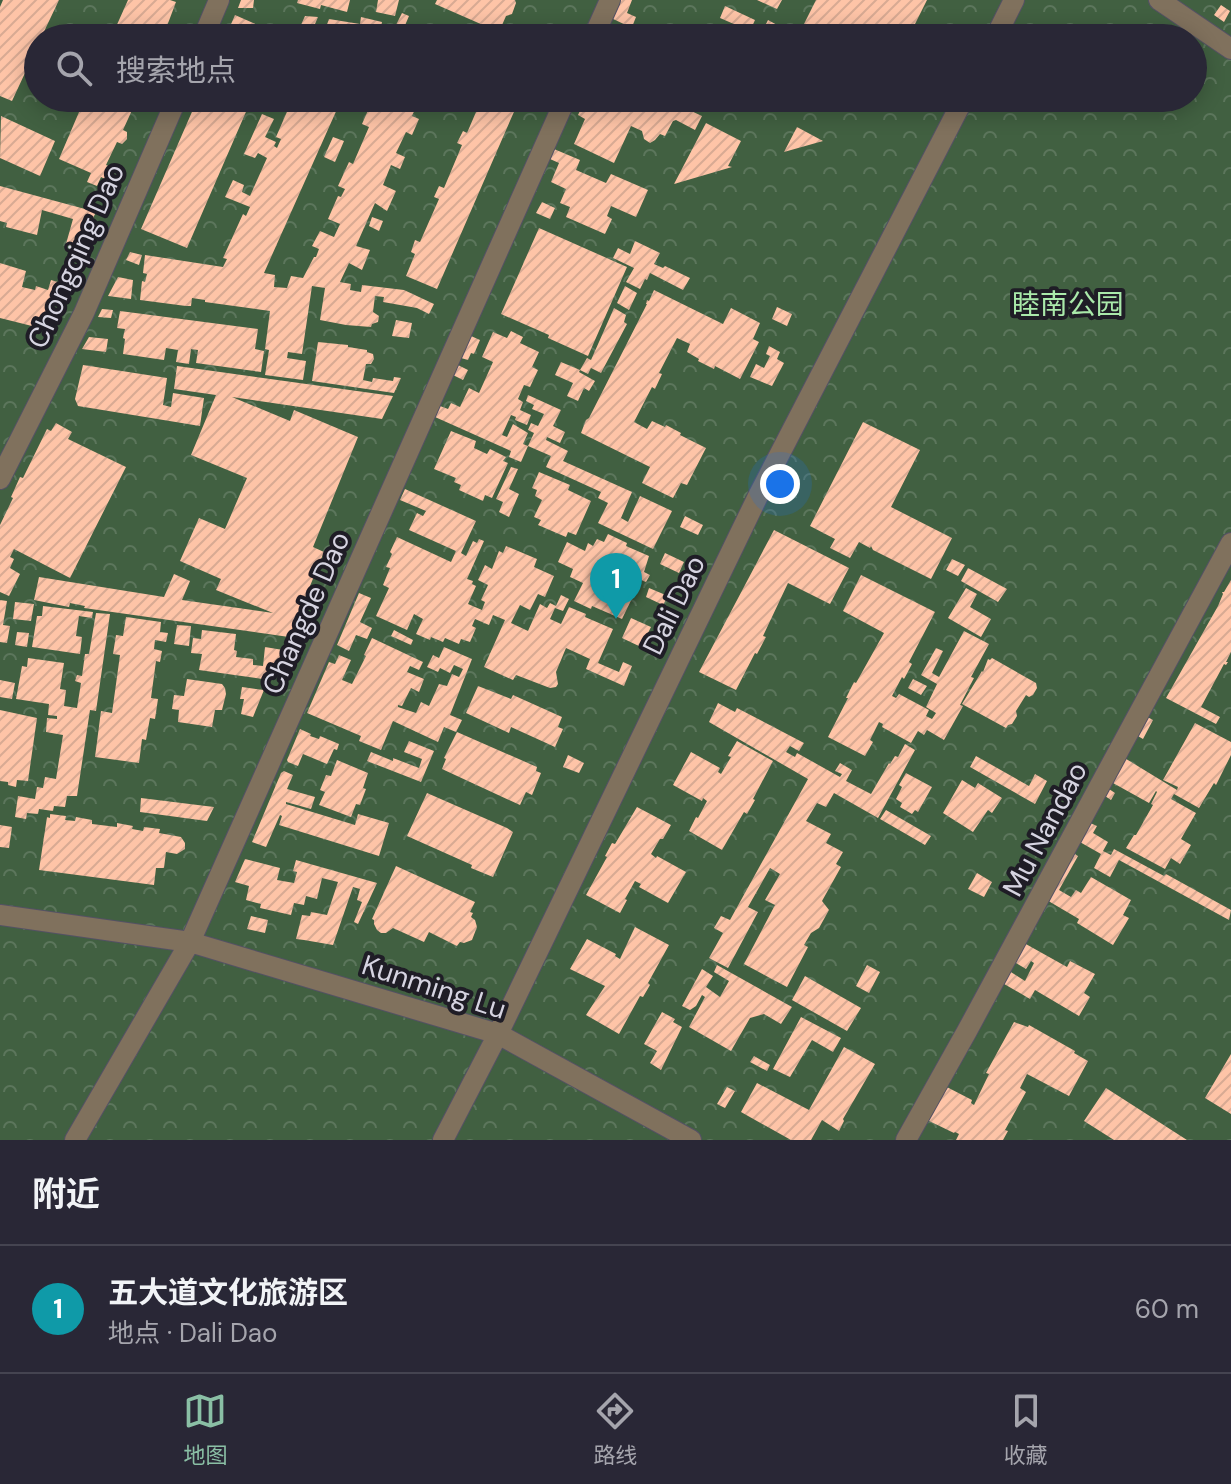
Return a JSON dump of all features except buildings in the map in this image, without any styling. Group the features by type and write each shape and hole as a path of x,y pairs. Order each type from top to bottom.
{"street":[{"path":"209,24 219,0"},
{"path":"599,24 610,0"},
{"path":"1002,24 1014,0"},
{"path":"1159,0 1194,24"},
{"path":"1207,33 1231,49"},
{"name":"Chongqing Dao","path":"0,479 84,313 171,112"},
{"name":"Changde Dao","path":"75,1140 190,942 560,112"},
{"name":"Dali Dao","path":"443,1140 498,1034 758,496 957,112"},
{"name":"Mu Nandao","path":"906,1140 1231,543"},
{"name":"Kunming Lu","path":"0,915 190,942 498,1034 691,1140"}],"green space":[{"name":"睦南公园","path":"0,0 1231,0 1231,1140 0,1140"}],"place":[{"name":"五大道文化旅游区","path":"616,619"}]}
